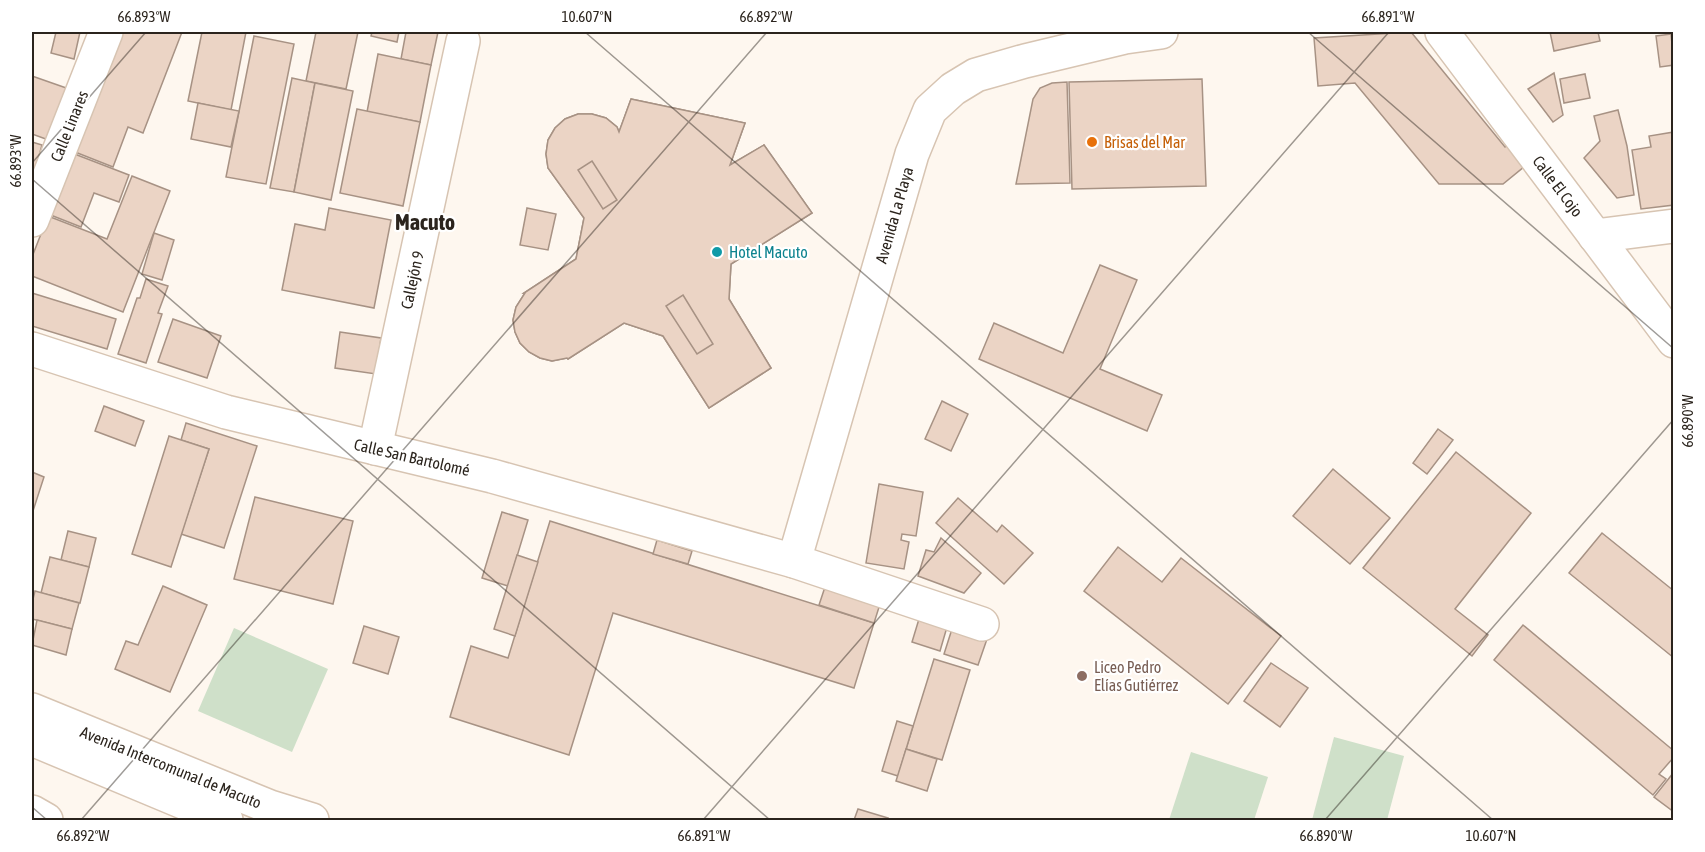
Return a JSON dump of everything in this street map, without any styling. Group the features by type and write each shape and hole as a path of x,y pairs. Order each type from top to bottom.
{"street":[{"name":"Calle Linares","path":"32,220 106,32"},
{"name":"Avenida La Playa","path":"794,561 912,154 930,110 953,89 976,75 1125,37 1161,32"},
{"name":"Calle El Cojo","path":"1442,32 1674,341"},
{"name":"Callejón 9","path":"375,448 463,41"},
{"path":"1595,236 1674,226"},
{"name":"Calle San Bartolomé","path":"32,349 226,412 492,476 794,561 982,624"},
{"name":"Avenida Intercomunal de Macuto","path":"32,710 270,807 312,820"},
{"name":"Avenida Intercomunal de Macuto","path":"32,740 226,820"},
{"path":"32,812 46,820"}],"green space":[{"path":"234,628 328,669 292,752 198,711"},
{"path":"1334,737 1404,756 1387,820 1312,820"},
{"path":"1191,752 1268,777 1254,820 1169,820"}],"building":[{"path":"56,32 80,32 74,59 51,53"},
{"path":"122,32 182,32 143,133 128,127 113,167 75,152"},
{"path":"202,32 246,32 231,110 188,101"},
{"path":"316,32 358,32 346,89 306,81"},
{"path":"372,32 399,32 397,42 371,36"},
{"path":"406,32 438,32 431,65 401,59"},
{"path":"1411,32 1505,147 1513,141 1530,162 1503,184 1439,184 1355,83 1318,86 1314,38"},
{"path":"1550,32 1598,32 1600,41 1554,51"},
{"path":"1671,34 1674,65 1660,67 1656,36"},
{"path":"254,36 294,44 266,184 226,177"},
{"path":"378,54 431,65 420,122 367,112"},
{"path":"1554,73 1563,115 1553,122 1528,89"},
{"path":"1585,74 1590,98 1564,103 1560,79"},
{"path":"32,76 72,90 54,142 32,134"},
{"path":"292,78 315,83 294,192 270,188"},
{"path":"1202,79 1206,186 1072,189 1069,82"},
{"path":"1067,82 1070,183 1016,184 1033,99 1040,88 1052,83"},
{"path":"315,83 353,91 331,200 294,192"},
{"name":"Hotel Macuto","path":"631,99 745,123 730,165 764,145 812,213 731,264 729,299 771,368 709,408 663,336 624,323 568,359 552,361 529,352 520,343 515,332 513,320 516,307 524,293 576,259 584,218 548,168 546,154 548,140 555,128 565,119 578,114 592,114 606,118 617,127 619,132","holes":["661,232 678,241 682,250 681,269 674,277 666,281 656,282 646,279 634,264 633,254 636,245 643,237 651,233"]},
{"name":"Hotel Macuto","path":"631,99 745,123 730,165 764,145 812,213 731,264 729,299 771,368 709,408 663,336 624,323 568,359 552,361 529,352 520,343 515,332 513,320 516,307 524,293 576,259 584,218 548,168 546,154 548,140 555,128 565,119 578,114 592,114 606,118 617,127 619,132","holes":["592,161 617,200 603,209 578,170","683,295 713,344 697,354 666,306"]},
{"path":"198,103 239,111 231,147 191,139"},
{"path":"357,109 420,122 403,206 340,193"},
{"path":"1618,110 1627,146 1634,195 1617,198 1584,158 1600,141 1594,116"},
{"path":"1674,132 1674,205 1641,209 1632,150 1651,147 1649,136"},
{"path":"32,142 42,145 32,181"},
{"path":"72,153 129,175 119,202 94,193 81,227 48,214"},
{"path":"132,176 170,191 123,312 32,276 32,257 48,216 107,239"},
{"path":"329,208 391,220 374,308 282,290 295,224 325,230"},
{"path":"527,208 556,214 548,250 520,245"},
{"path":"154,233 174,240 162,280 142,274"},
{"path":"1100,265 1137,280 1100,369 1162,395 1147,431 979,359 994,323 1063,353"},
{"path":"146,279 168,286 158,313 162,314 146,363 118,354"},
{"path":"32,293 116,319 107,349 32,326"},
{"path":"173,319 221,336 207,378 158,362"},
{"path":"340,332 381,338 376,374 335,368"},
{"path":"942,401 968,414 951,451 925,439"},
{"path":"104,406 144,421 135,446 95,431"},
{"path":"186,423 257,446 224,548 181,534 209,449 181,440"},
{"path":"1438,429 1453,440 1427,474 1413,463"},
{"path":"169,436 209,449 171,567 132,554"},
{"path":"1456,452 1531,513 1455,609 1488,635 1472,656 1363,568"},
{"path":"1333,469 1390,518 1350,564 1293,516"},
{"path":"32,472 44,477 32,514"},
{"path":"879,484 923,492 916,536 902,534 901,540 909,542 904,569 866,563"},
{"path":"255,497 353,521 333,604 234,579"},
{"path":"958,498 997,532 1002,525 1033,553 1004,584 936,523"},
{"path":"502,512 528,520 508,586 482,578"},
{"path":"550,521 874,623 854,688 613,613 569,755 450,717 471,646 508,658"},
{"path":"68,531 96,538 89,567 61,560"},
{"path":"1602,533 1674,591 1674,658 1569,573"},
{"path":"941,538 981,573 964,593 918,576 926,550 934,552"},
{"path":"657,540 692,551 688,564 653,554"},
{"path":"1118,547 1162,582 1181,558 1281,636 1228,704 1084,591"},
{"path":"517,555 538,562 515,636 494,629"},
{"path":"50,557 89,567 80,603 41,593"},
{"path":"163,586 207,605 170,692 115,669 126,641 138,645"},
{"path":"825,587 880,604 874,623 819,605"},
{"path":"35,591 79,603 72,629 32,619"},
{"path":"919,619 947,627 940,651 912,642"},
{"path":"37,620 72,629 66,655 32,645"},
{"path":"1523,625 1674,751 1674,757 1659,774 1666,779 1653,795 1494,660"},
{"path":"364,626 399,637 388,674 353,663"},
{"path":"952,629 987,639 978,665 944,654"},
{"path":"934,659 970,670 942,760 906,749"},
{"path":"1271,663 1308,688 1280,727 1244,701"},
{"path":"897,721 913,726 898,776 882,771"},
{"path":"906,749 937,759 927,791 896,781"},
{"path":"1674,772 1674,812 1654,797"},
{"path":"858,809 888,818 887,820 854,820"}],"place":[{"name":"Brisas del Mar","path":"1092,142"},
{"name":"Hotel Macuto","path":"717,252"},
{"name":"Liceo Pedro Elías Gutiérrez","path":"1082,676"}],"district":[{"name":"Macuto","path":"425,222"}]}
